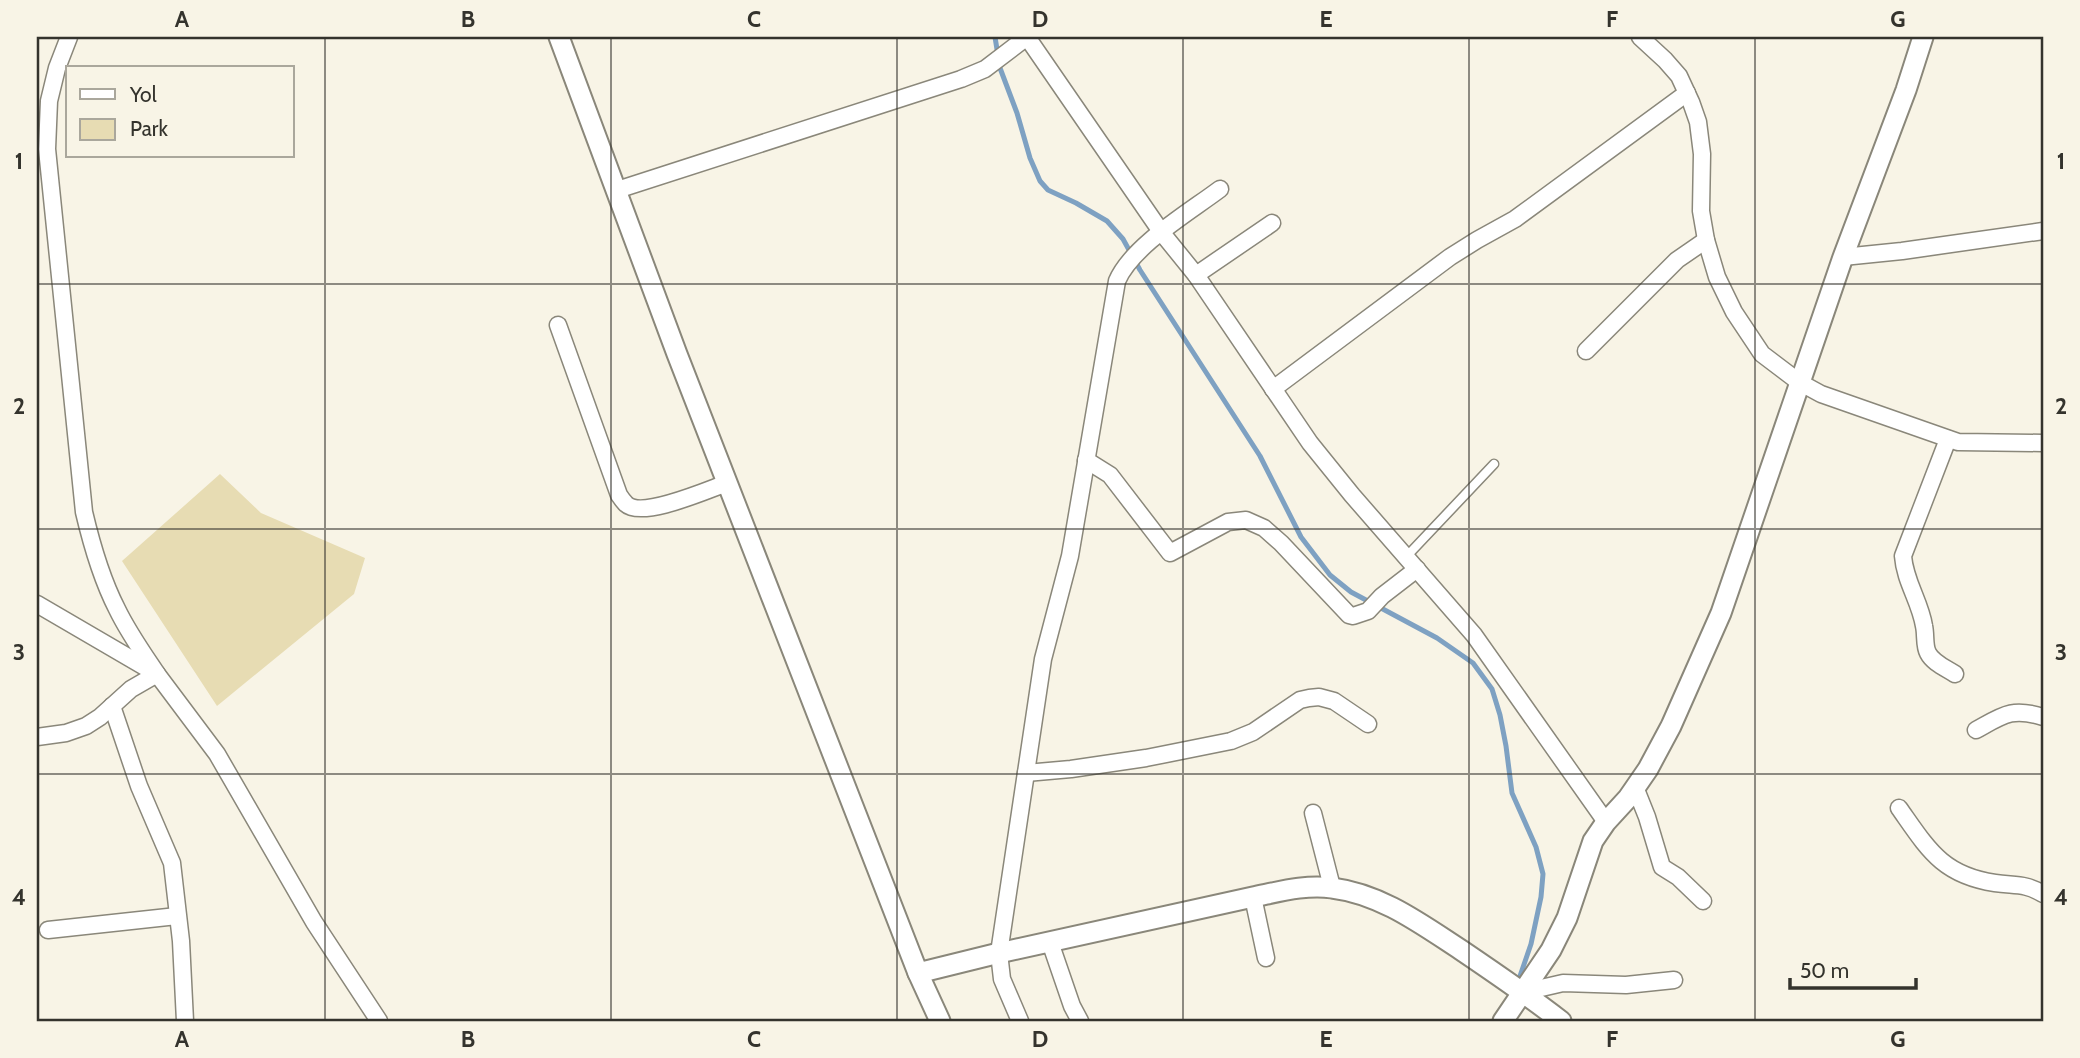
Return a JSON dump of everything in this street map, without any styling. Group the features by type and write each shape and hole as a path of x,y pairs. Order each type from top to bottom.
{"street":[{"path":"69,37 57,68 49,102 47,149 84,512 93,550 117,610 157,674 217,754 314,922 379,1021"},
{"path":"559,37 727,483 918,973 940,1021"},
{"path":"617,190 939,87 985,69 1027,37 1162,233 1196,275 1310,443 1474,635 1606,822"},
{"path":"1640,37 1679,76 1687,93 1698,122 1702,154 1701,211 1706,240 1717,277 1734,312 1762,354 1799,382 1821,394 1948,439 1958,442 2043,443"},
{"path":"1503,1021 1551,950 1567,918 1594,841 1648,769 1671,726 1721,613 1799,382 1923,37"},
{"path":"1273,389 1450,257 1515,219 1687,93"},
{"path":"1020,1021 1002,979 999,953 1043,659 1070,556 1117,281 1123,268 1139,249 1220,189"},
{"path":"1196,275 1272,223"},
{"path":"1843,257 2043,230"},
{"path":"1586,351 1671,265 1706,240"},
{"path":"558,325 619,495 626,505 638,509 654,508 727,483"},
{"path":"1948,439 1903,556 1904,569 1923,619 1928,654 1955,674"},
{"path":"1086,460 1110,475 1170,553 1228,522 1246,520 1264,528 1281,543 1349,615 1368,611 1411,563"},
{"path":"37,604 157,674"},
{"path":"37,737 66,733 86,726 131,689 157,674"},
{"path":"1026,773 1146,758 1231,741 1253,732 1300,700 1309,698 1319,697 1335,701 1368,724"},
{"path":"112,706 139,786 172,863 181,941 185,1021"},
{"path":"1976,730 2007,713 2043,717"},
{"path":"1635,787 1662,867 1678,877 1703,901"},
{"path":"1899,808 1927,848 1943,864 1979,881 2023,885 2043,894"},
{"path":"1313,813 1332,887"},
{"path":"918,973 1294,888 1332,887 1368,896 1403,912 1524,992 1561,1021"},
{"path":"1253,897 1266,958"},
{"path":"48,930 177,916"},
{"path":"1050,942 1072,1006 1080,1021"},
{"path":"1524,992 1563,983 1626,985 1674,980"}],"lane":[{"path":"1411,563 1494,464"}],"green space":[{"path":"220,474 261,513 365,558 354,594 217,706 122,561"}],"waterway":[{"path":"995,37 1000,68 1040,181 1048,190 1107,221 1123,239 1140,270 1260,456 1301,537 1330,575 1351,592 1437,638 1473,663 1492,689 1506,746 1512,793 1536,847 1543,874 1531,944 1519,979"}]}
